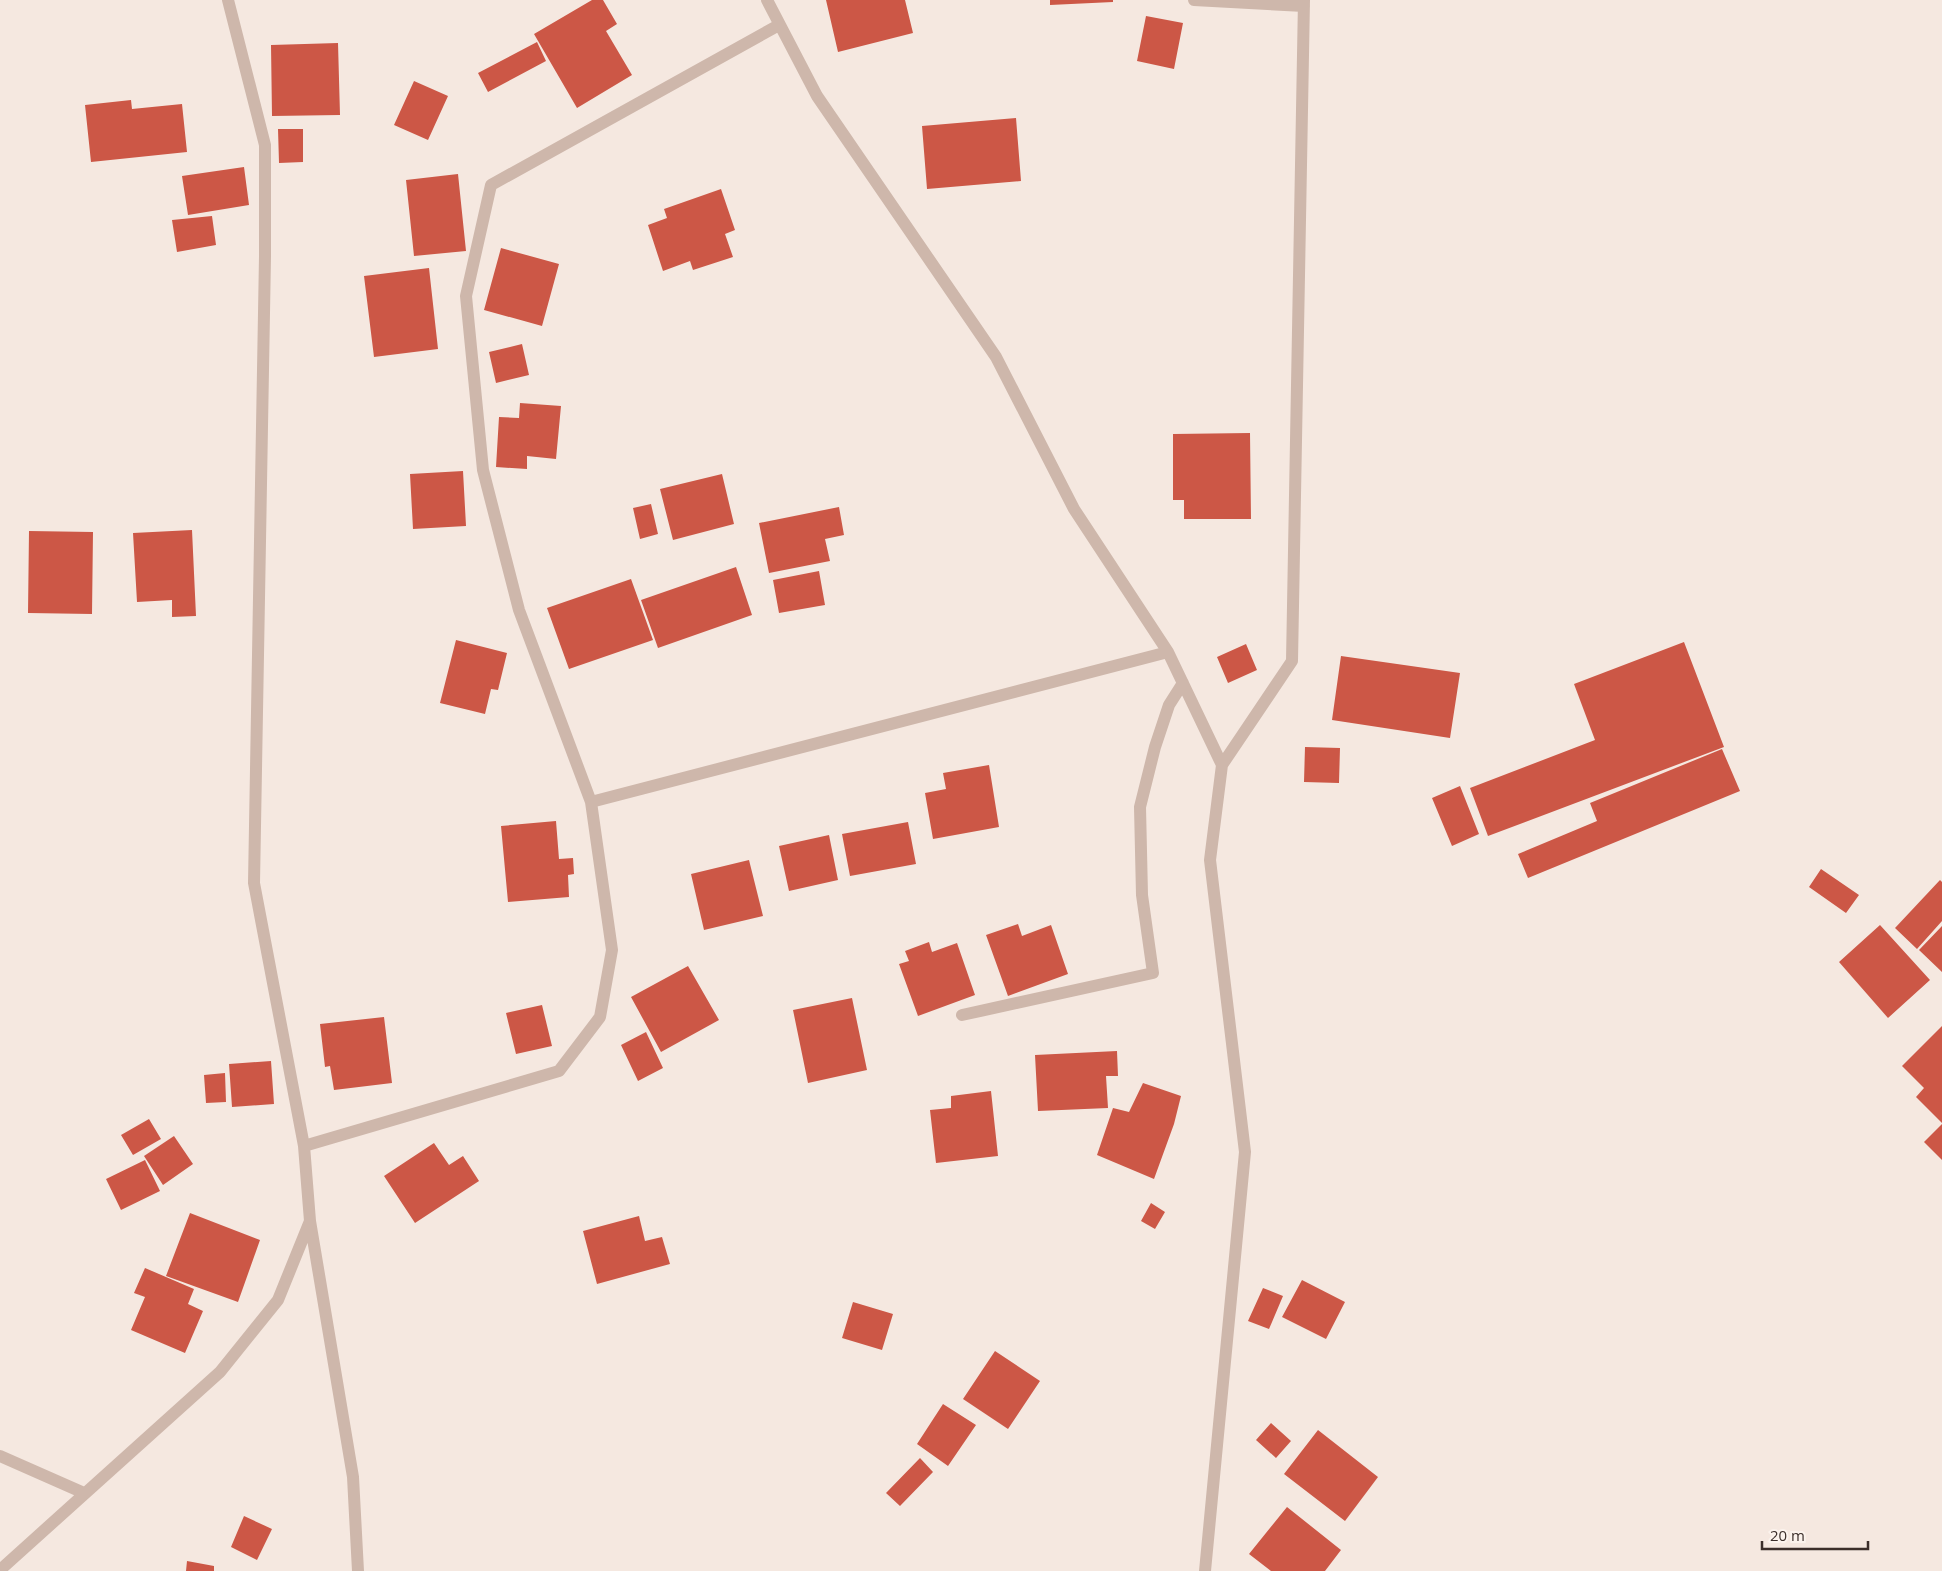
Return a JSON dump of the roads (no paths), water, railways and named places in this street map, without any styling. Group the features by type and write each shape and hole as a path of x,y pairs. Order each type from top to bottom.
{"street":[{"path":"228,0 264,145 264,266 254,883 304,1146 310,1221 353,1477 358,1571"},
{"path":"767,0 817,96 996,357 1074,509 1168,652 1222,766"},
{"path":"1194,0 1304,3 1292,661 1222,766 1210,860 1245,1152 1205,1571"},
{"path":"304,1146 559,1071 600,1017 612,950 591,802 519,610 483,470 466,296 491,185 780,25"},
{"path":"591,802 1168,652"},
{"path":"962,1015 1153,973 1142,895 1140,807 1155,747 1169,705 1183,683"},
{"path":"0,1570 220,1372 278,1300 310,1221"},
{"path":"0,1456 84,1493"}]}
